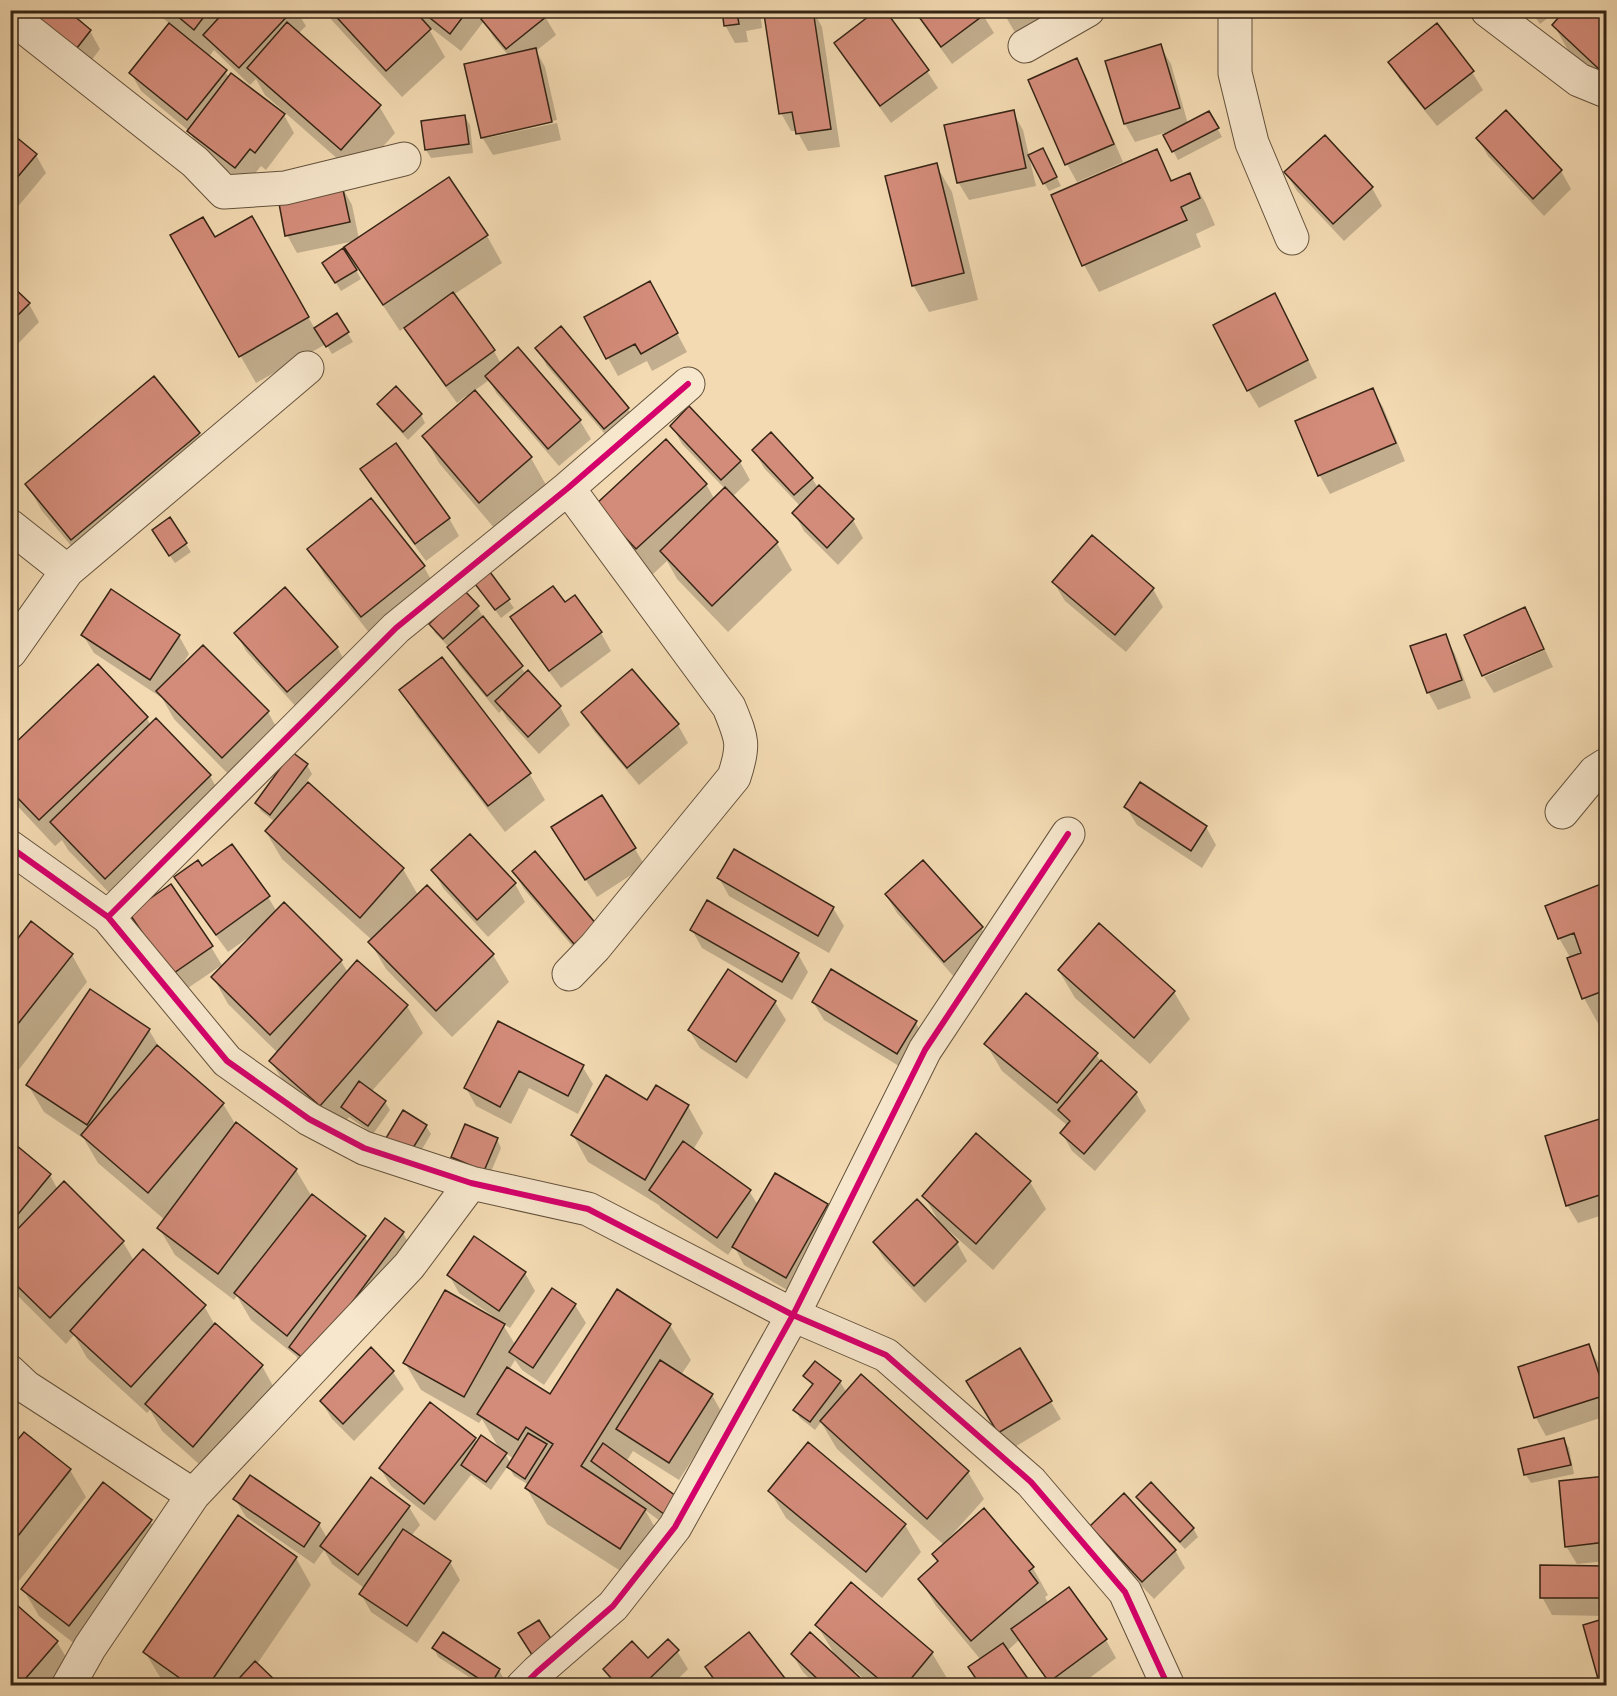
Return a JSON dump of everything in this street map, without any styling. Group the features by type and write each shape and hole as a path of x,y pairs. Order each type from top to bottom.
{"street":[{"path":"1025,46 1088,10"},
{"path":"1235,10 1235,73 1252,143 1292,238"},
{"path":"1487,10 1579,80 1606,91"},
{"path":"10,16 195,162 224,192 285,188 404,159"},
{"path":"10,652 67,571 307,368"},
{"path":"108,916 396,628 568,488 688,384"},
{"path":"568,488 729,707 740,735 741,755 734,777 595,947 569,974"},
{"path":"10,526 67,571"},
{"path":"1562,812 1595,772 1606,765"},
{"path":"523,1686 613,1606 675,1527 793,1315 925,1050 1068,834"},
{"path":"10,847 108,916 227,1061 309,1119 364,1148 471,1183 588,1209 793,1315 886,1355 1031,1482 1125,1592 1168,1686"},
{"path":"68,1686 90,1647 193,1495 409,1266 471,1183"},
{"path":"10,1372 26,1387 193,1495"}],"building":[{"path":"41,10 67,10 91,30 70,57 30,25"},
{"path":"170,10 209,10 194,30"},
{"path":"226,10 293,10 239,68 203,35"},
{"path":"330,10 414,10 431,29 386,71"},
{"path":"420,10 468,10 450,34"},
{"path":"492,10 543,10 547,16 506,49 481,19"},
{"path":"722,10 752,10 737,13 739,24 724,26"},
{"path":"788,10 813,10 831,129 796,134 792,112 779,114 764,14"},
{"path":"877,10 885,10 929,70 880,106 834,43"},
{"path":"914,10 982,10 985,14 941,47"},
{"path":"1000,10 1016,10 1004,17"},
{"path":"1565,10 1606,10 1606,67 1602,72 1552,25"},
{"path":"287,22 381,105 341,150 247,68"},
{"path":"169,23 227,70 187,120 129,73"},
{"path":"1437,23 1474,71 1425,109 1388,62"},
{"path":"1161,44 1180,108 1124,124 1105,61"},
{"path":"536,48 552,122 481,138 464,64"},
{"path":"1077,58 1114,144 1065,165 1028,80"},
{"path":"231,73 285,114 255,153 250,149 235,168 187,131"},
{"path":"1014,110 1026,168 957,183 944,125"},
{"path":"1506,110 1562,170 1533,199 1476,138"},
{"path":"1209,111 1219,128 1172,152 1163,135"},
{"path":"465,115 469,144 425,150 421,121"},
{"path":"10,132 37,154 10,186"},
{"path":"1325,135 1373,187 1333,224 1284,172"},
{"path":"1043,148 1057,177 1043,184 1028,155"},
{"path":"1157,149 1171,181 1190,173 1200,198 1181,207 1187,220 1082,266 1051,195"},
{"path":"937,163 964,273 912,286 885,176"},
{"path":"449,177 488,235 383,305 344,247"},
{"path":"342,185 350,222 285,236 278,198"},
{"path":"252,216 309,317 239,357 170,235 203,217 215,237"},
{"path":"343,248 357,270 335,283 322,263"},
{"path":"650,281 678,333 641,354 635,344 606,359 584,317"},
{"path":"10,284 30,303 10,323"},
{"path":"453,292 495,350 446,386 404,328"},
{"path":"1275,293 1308,360 1247,391 1213,325"},
{"path":"337,313 349,332 326,347 314,328"},
{"path":"561,326 629,408 604,429 535,348"},
{"path":"518,347 581,420 548,449 485,376"},
{"path":"154,376 200,433 71,540 25,484"},
{"path":"396,386 422,414 403,432 377,404"},
{"path":"1373,388 1396,443 1318,476 1295,421"},
{"path":"475,390 532,457 479,503 422,436"},
{"path":"689,406 741,461 721,480 670,426"},
{"path":"771,432 813,478 794,495 752,450"},
{"path":"666,439 707,484 636,549 595,505"},
{"path":"396,443 450,518 415,544 360,469"},
{"path":"819,485 854,519 827,548 792,513"},
{"path":"725,487 778,542 712,606 660,551"},
{"path":"371,498 425,566 361,617 307,549"},
{"path":"170,517 187,543 169,556 152,530"},
{"path":"1092,535 1154,588 1115,635 1052,582"},
{"path":"490,572 510,599 495,610 475,584"},
{"path":"553,586 565,602 575,595 602,632 549,671 510,617"},
{"path":"285,587 338,647 287,692 234,633"},
{"path":"111,589 180,635 150,680 81,635"},
{"path":"464,590 479,606 443,639 429,624"},
{"path":"1525,607 1544,649 1482,676 1464,635"},
{"path":"483,616 523,666 487,696 447,647"},
{"path":"1446,634 1462,680 1427,693 1410,646"},
{"path":"203,645 269,711 222,758 156,691"},
{"path":"442,657 531,773 488,806 399,690"},
{"path":"98,664 148,717 39,820 10,790 10,748"},
{"path":"632,669 679,724 627,768 581,712"},
{"path":"528,670 561,706 528,737 495,701"},
{"path":"156,718 211,775 105,879 50,822"},
{"path":"292,752 308,764 270,815 255,803"},
{"path":"308,782 404,868 360,918 265,831"},
{"path":"1140,782 1207,826 1191,851 1124,807"},
{"path":"602,795 636,848 585,880 551,827"},
{"path":"470,834 516,883 477,920 431,870"},
{"path":"232,844 270,896 216,935 174,877 198,860 202,866"},
{"path":"734,849 834,907 818,936 717,878"},
{"path":"535,851 597,925 574,944 512,871"},
{"path":"923,860 983,927 944,962 885,894"},
{"path":"1606,882 1606,990 1582,999 1567,958 1581,953 1574,933 1558,939 1545,906"},
{"path":"171,884 213,946 171,975 129,913"},
{"path":"427,885 494,954 436,1011 368,942"},
{"path":"707,900 799,953 782,982 690,930"},
{"path":"284,902 342,960 270,1035 211,977"},
{"path":"31,921 73,954 10,1034 10,943 13,945"},
{"path":"1099,923 1175,991 1134,1038 1058,970"},
{"path":"357,960 408,1005 320,1106 269,1061"},
{"path":"728,969 776,1001 736,1062 688,1030"},
{"path":"831,969 917,1021 897,1054 812,1002"},
{"path":"90,989 150,1029 87,1125 26,1085"},
{"path":"1026,993 1098,1053 1057,1103 984,1044"},
{"path":"498,1021 584,1065 568,1096 519,1071 500,1107 464,1088"},
{"path":"157,1045 224,1103 148,1193 81,1135"},
{"path":"1101,1060 1137,1092 1084,1154 1060,1133 1070,1121 1058,1110"},
{"path":"606,1075 647,1100 656,1085 689,1105 645,1180 571,1135"},
{"path":"359,1081 386,1101 368,1126 341,1107"},
{"path":"403,1110 427,1125 410,1153 386,1138"},
{"path":"1606,1117 1606,1193 1566,1206 1545,1136"},
{"path":"236,1122 297,1169 218,1274 157,1228"},
{"path":"465,1124 498,1138 484,1171 451,1157"},
{"path":"976,1133 1031,1181 976,1244 922,1196"},
{"path":"10,1140 51,1174 10,1224"},
{"path":"683,1141 751,1190 717,1238 649,1190"},
{"path":"775,1173 828,1204 786,1278 732,1247"},
{"path":"64,1181 124,1241 50,1318 10,1279 10,1237"},
{"path":"312,1194 366,1236 287,1336 234,1293"},
{"path":"917,1199 958,1242 914,1286 873,1242"},
{"path":"385,1218 404,1232 308,1362 289,1347"},
{"path":"474,1236 526,1272 499,1311 447,1275"},
{"path":"143,1249 206,1305 131,1387 70,1331"},
{"path":"552,1288 576,1304 533,1368 509,1352"},
{"path":"617,1289 671,1324 581,1466 646,1509 620,1549 525,1488 553,1444 526,1427 518,1440 477,1414 507,1367 550,1394"},
{"path":"445,1290 505,1324 464,1397 403,1363"},
{"path":"215,1323 263,1365 193,1447 145,1404"},
{"path":"1589,1344 1606,1395 1534,1418 1518,1367"},
{"path":"371,1347 394,1371 343,1424 320,1401"},
{"path":"1020,1348 1052,1401 998,1433 966,1381"},
{"path":"660,1360 713,1394 669,1463 616,1429"},
{"path":"815,1361 841,1381 810,1422 793,1410 813,1384 803,1376"},
{"path":"861,1374 969,1471 927,1519 820,1421"},
{"path":"430,1402 476,1438 424,1504 379,1468"},
{"path":"24,1432 71,1469 10,1546 10,1449"},
{"path":"528,1433 547,1444 525,1479 507,1467"},
{"path":"481,1435 507,1453 486,1482 461,1465"},
{"path":"1564,1438 1571,1465 1524,1475 1518,1449"},
{"path":"808,1442 906,1524 866,1572 768,1491"},
{"path":"603,1443 680,1499 668,1517 591,1461"},
{"path":"250,1475 320,1523 304,1547 233,1499"},
{"path":"1606,1476 1606,1542 1565,1547 1559,1481"},
{"path":"371,1477 410,1506 358,1575 320,1546"},
{"path":"103,1482 152,1520 69,1626 21,1589"},
{"path":"1151,1482 1194,1528 1180,1542 1136,1497"},
{"path":"1124,1493 1176,1550 1142,1582 1090,1526"},
{"path":"984,1508 1034,1567 1029,1571 1038,1583 971,1641 918,1579 938,1561 932,1554"},
{"path":"238,1515 297,1557 208,1686 191,1686 143,1652"},
{"path":"403,1529 451,1561 407,1626 359,1594"},
{"path":"1540,1565 1606,1566 1606,1598 1540,1598"},
{"path":"851,1582 933,1652 905,1686 887,1686 815,1625"},
{"path":"1069,1587 1107,1639 1049,1682 1011,1629"},
{"path":"10,1599 58,1641 19,1686 10,1686"},
{"path":"1606,1618 1606,1686 1600,1686 1583,1625"},
{"path":"539,1620 555,1645 534,1658 518,1633"},
{"path":"443,1632 500,1669 490,1686 432,1648"},
{"path":"749,1632 791,1686 719,1686 705,1667"},
{"path":"810,1632 869,1686 825,1686 791,1654"},
{"path":"668,1639 679,1650 642,1686 618,1686 603,1669 632,1641 648,1658"},
{"path":"1003,1643 1033,1686 981,1686 968,1667"},
{"path":"255,1661 281,1686 232,1686"}],"cycle path":[{"path":"108,917 396,628 568,488 688,384"},
{"path":"523,1686 613,1606 675,1527 793,1315 925,1050 1068,834"},
{"path":"10,847 108,917 227,1061 309,1119 364,1148 471,1183 588,1209 793,1315 886,1355 1031,1482 1125,1592 1168,1686"}]}
